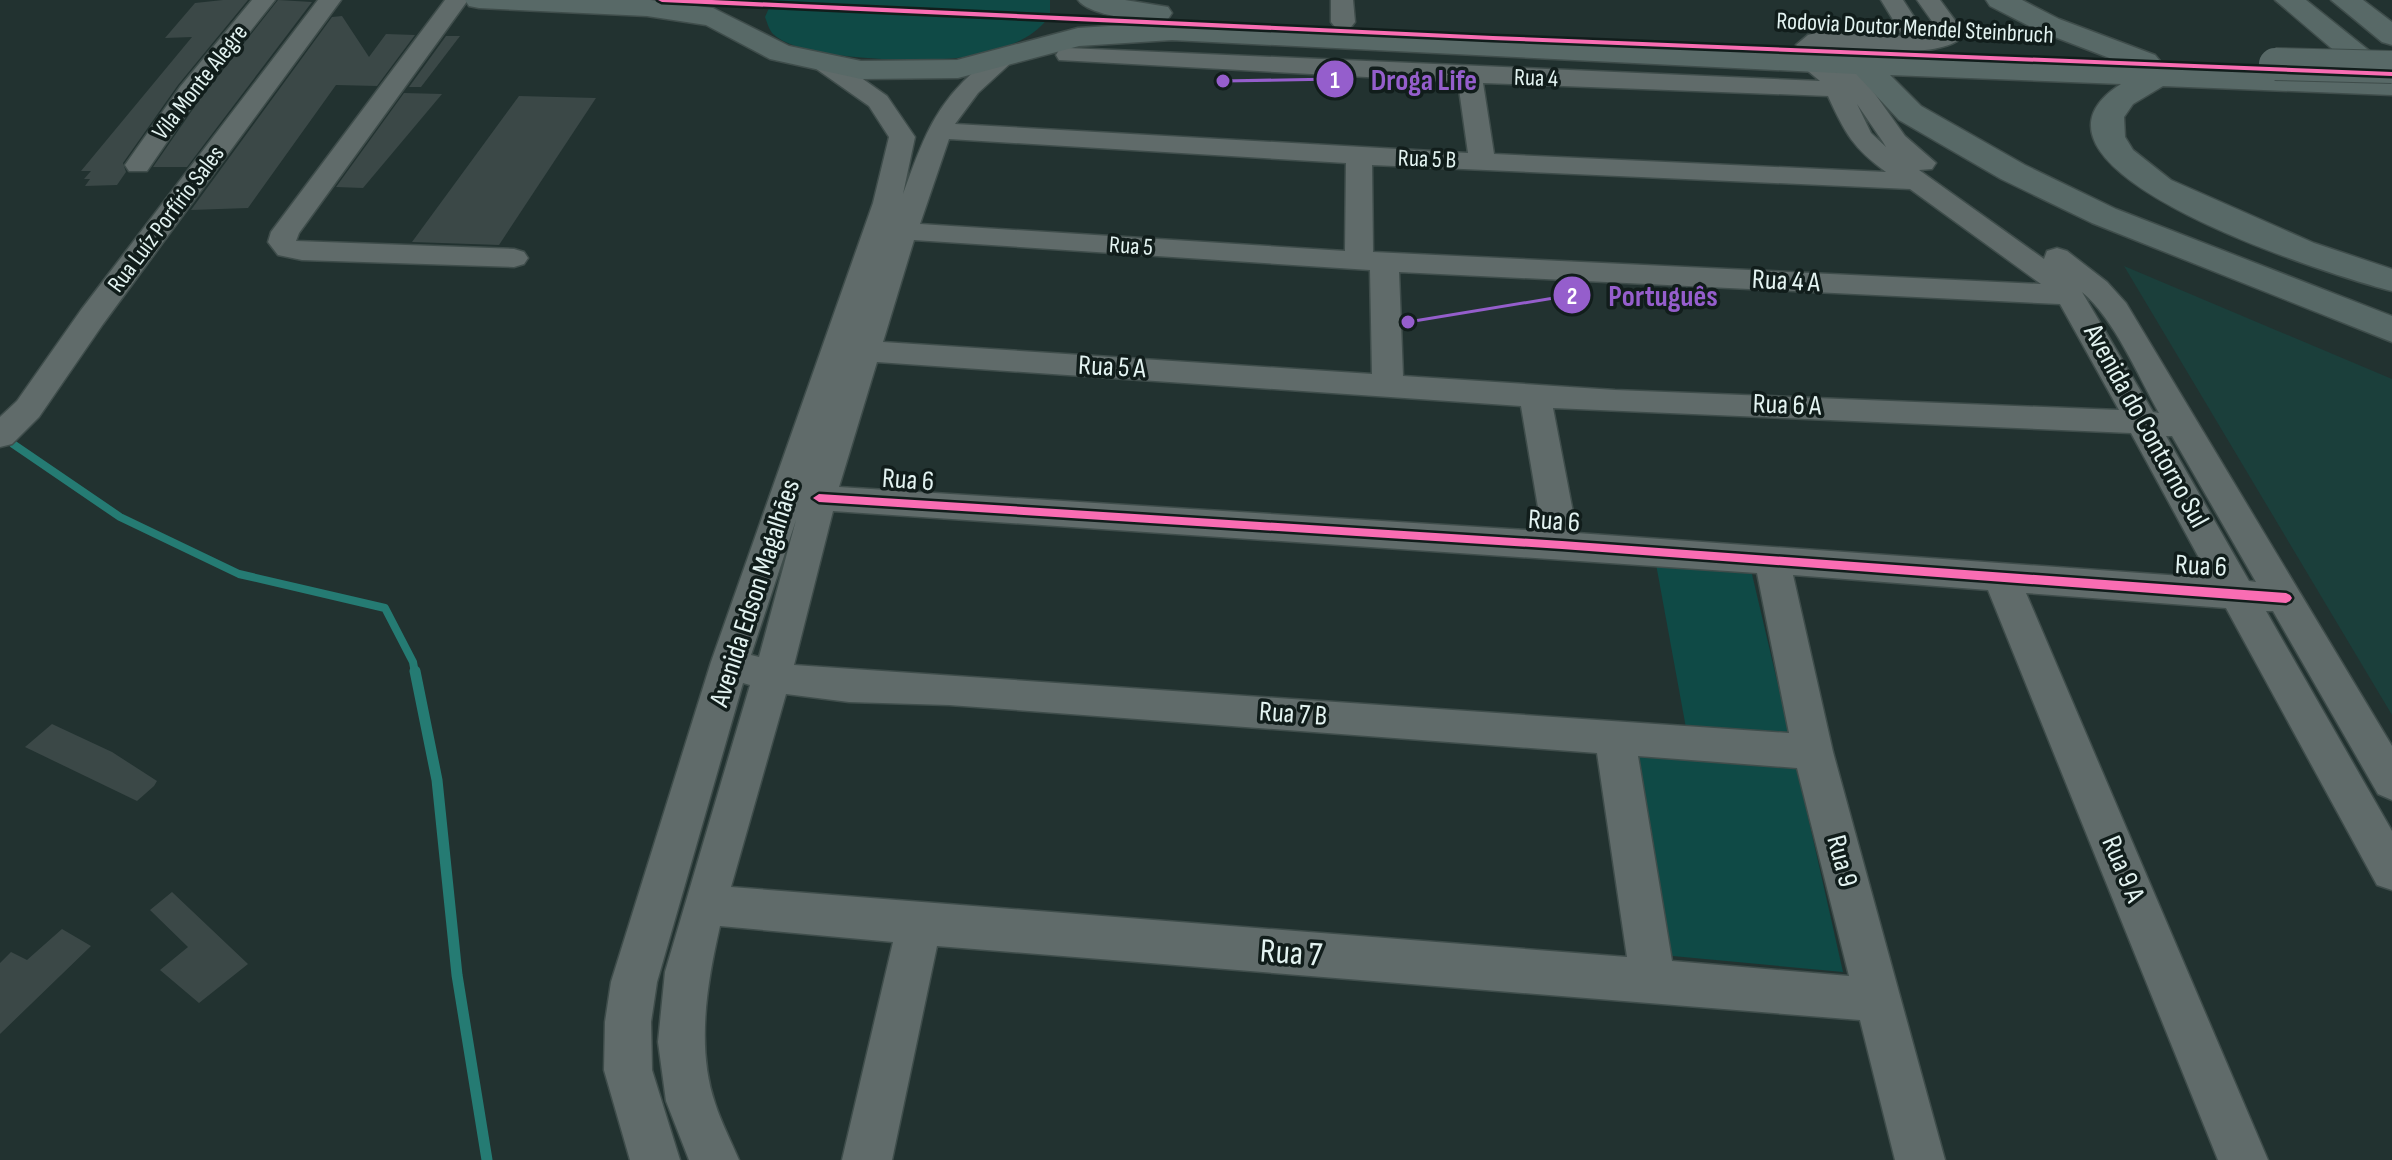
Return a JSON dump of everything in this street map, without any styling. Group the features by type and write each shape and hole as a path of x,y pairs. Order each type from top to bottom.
{"highway":[{"name":"Rodovia Doutor Mendel Steinbruch","path":"479,0 679,11 713,17 780,53 861,70 958,69 1078,37 1133,31 1297,51 1809,54 2281,72 2392,67"},
{"path":"756,0 748,20 759,40"},
{"path":"1014,54 1049,33 1062,18 1064,0"},
{"name":"Rodovia Doutor Mendel Steinbruch","path":"1092,0 1145,12 1343,11 1809,54"},
{"path":"2000,0 2049,25 2152,68 2117,101 2107,124 2113,144 2140,175 2171,195 2339,267 2392,280"},
{"path":"2289,0 2392,85"},
{"path":"2345,0 2390,35"},
{"path":"2365,0 2390,35"},
{"name":"Rodovia Doutor Mendel Steinbruch","path":"1854,77 2152,68"},
{"name":"Rodovia Doutor Mendel Steinbruch","path":"2281,72 2392,85"},
{"path":"1854,77 2013,172 2104,216 2392,330"}],"street":[{"name":"Vila Monte Alegre","path":"138,165 189,92 264,0"},
{"name":"Rua Luíz Porfírio Sales","path":"0,436 28,409 92,317 330,0"},
{"path":"457,0 285,232 282,242 288,249 302,251 514,258"},
{"path":"1892,0 1925,44"},
{"path":"1809,54 1816,40 1925,44 1953,34 1928,0"},
{"name":"Rua 4","path":"1068,55 1297,51 1469,75 1854,77"},
{"name":"Avenida Edson Magalhães","path":"655,1160 628,1070 628,1022 634,982 730,662 852,351 903,231 939,131 950,110 969,88 1014,54"},
{"name":"Avenida do Contorno Sul","path":"1809,54 1825,69 1854,77 1905,149 2097,289 2115,310 2392,782"},
{"name":"Avenida Edson Magalhães","path":"714,1160 690,1101 681,1042 687,972 772,676 819,498 902,137 878,101 824,63"},
{"path":"1469,75 1482,161"},
{"name":"Avenida do Contorno Sul","path":"1854,77 1861,139 2031,263 2069,295 2087,319 2392,871"},
{"name":"Rua 5 B","path":"939,131 1359,156 1915,181"},
{"path":"1359,156 1388,383"},
{"name":"Rua 5","path":"903,231 1371,261"},
{"name":"Rua 4 A","path":"1371,261 2069,295"},
{"name":"Rua 5 A","path":"852,351 1388,383"},
{"name":"Rua 6 A","path":"1388,383 1535,396 2185,426"},
{"path":"1535,396 1562,545"},
{"name":"Rua 6","path":"819,498 1562,545 2002,579 2239,592 2286,598"},
{"name":"Rua 9","path":"1772,560 1813,752 1920,1160"},
{"name":"Rua 9 A","path":"2002,579 2243,1160"},
{"name":"Rua 7 B","path":"730,662 772,676 831,685 949,689 1813,752"},
{"path":"1615,739 1653,980"},
{"name":"Rua 7","path":"704,905 919,925 1878,1000"},
{"path":"867,1160 919,925"}],"shaded area":[{"path":"1050,0 1050,15 770,2"},
{"path":"769,8 1047,19 1025,38 987,53 959,58 903,60 840,55 788,43 770,30 765,17"},
{"path":"2124,266 2392,379 2392,715"},
{"path":"1656,564 1751,570 1790,736 1686,728"},
{"path":"1634,755 1797,768 1843,972 1662,955"}],"building":[{"path":"248,0 178,85 123,163 126,172 117,185 85,186 90,179 84,179 91,171 81,171 192,37 165,38 195,3"},
{"path":"278,0 312,2 187,167 153,167 200,99"},
{"path":"342,16 369,57 386,34 415,35 377,86 336,85 248,208 191,210 332,17"},
{"path":"446,36 460,36 421,87 409,87"},
{"path":"404,93 442,94 363,188 336,187"},
{"path":"519,96 596,98 499,245 412,242"},
{"path":"52,724 112,752 157,781 137,801 25,747"},
{"path":"172,892 248,964 199,1003 160,970 188,947 150,910"},
{"path":"62,929 91,946 0,1034 0,963 11,952 27,960"}],"waterway":[{"path":"13,444 120,517 239,574 385,608 413,662 415,673"},
{"path":"415,671 437,780 457,975 487,1160"}],"cycle path":[{"path":"662,0 1493,38 2392,74"},
{"path":"819,498 1562,545 2286,598"}],"place":[{"name":"Droga Life","path":"1223,81"},
{"name":"Português","path":"1408,322"}]}
